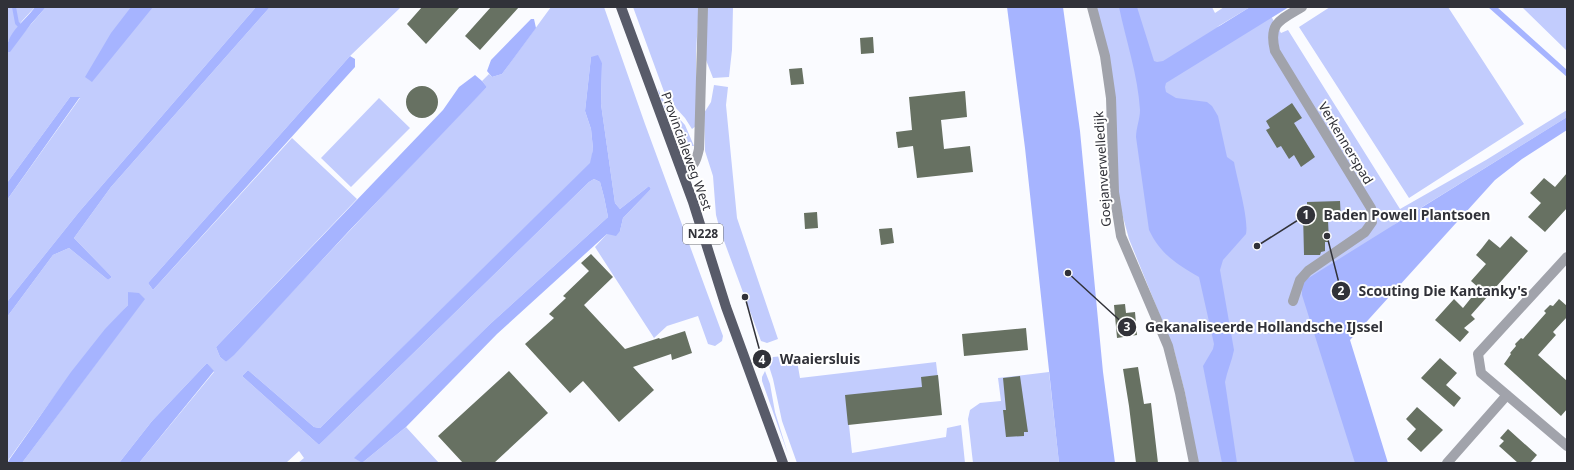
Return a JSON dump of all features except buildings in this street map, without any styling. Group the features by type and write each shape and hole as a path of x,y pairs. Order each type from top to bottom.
{"main road":[{"name":"Provincialeweg West","path":"621,7 682,171 729,314 783,463"}],"street":[{"path":"682,171 692,167 697,159 699,148 703,7"},
{"name":"Goejanverwelledijk","path":"1092,7 1105,56 1111,98 1114,192 1121,236 1168,346 1180,393 1194,463"},
{"name":"Verkennerspad","path":"1293,301 1300,280 1308,271 1365,232 1372,222 1371,208 1275,51 1273,30 1280,20 1302,7"},
{"path":"1567,257 1478,354 1481,373 1567,446"},
{"path":"1447,463 1507,395"}],"shaded area":[{"path":"7,7 35,7 22,21 7,43"},
{"path":"35,7 46,7 10,52 7,52 7,45 12,34"},
{"path":"46,7 256,7 79,212 7,302 7,200 80,98 70,97 7,183 7,52"},
{"path":"131,7 153,7 92,82 85,77 111,33"},
{"path":"256,7 270,7 111,187 74,238 112,277 108,280 69,248 53,255 7,317 7,302 79,212"},
{"path":"270,7 400,8 350,56 148,283 153,290 292,138 357,199 216,347 220,357 226,362 487,87 482,81 489,74 492,77 502,74 551,7 604,7 645,124 723,336 722,341 715,346 708,344 698,316 667,326 654,338 595,247 607,234 620,231 623,218 651,189 649,186 620,209 615,203 601,104 602,63 591,57 585,111 591,129 593,149 591,163 320,428 314,427 248,370 242,376 319,445 589,182 594,179 600,182 608,217 489,325 355,458 362,463 298,463 304,458 299,451 286,463 139,463 214,372 207,363 152,421 119,463 22,463 144,299 128,292 128,305 80,362 7,462 7,317 53,255 69,248 108,280 112,277 74,238 111,187"},
{"path":"633,7 699,7 696,51 696,126 692,129 685,118 666,97"},
{"path":"706,7 733,7 732,50 729,77 713,78 704,55"},
{"path":"1007,7 1063,7 1080,131 1103,372 1115,463 1059,463 1025,148"},
{"path":"1097,7 1212,7 1215,13 1224,7 1250,7 1217,27 1268,11 1281,33 1288,30 1400,209 1486,160 1567,110 1567,117 1398,222 1307,293 1374,463 1198,463 1185,393 1174,350 1129,239 1120,206"},
{"path":"1119,7 1137,7 1154,61 1157,62 1163,61 1250,7 1289,7 1166,83 1165,87 1166,92 1176,98 1207,102 1212,106 1218,116 1227,157 1234,162 1246,219 1246,234 1223,260 1220,270 1234,350 1225,382 1237,463 1222,463 1203,366 1213,349 1214,344 1199,277 1170,258 1159,246 1149,230 1136,137 1140,113 1139,97"},
{"path":"1330,7 1448,7 1524,124 1409,198 1299,27"},
{"path":"1488,7 1497,7 1567,70 1567,77"},
{"path":"1522,7 1567,7 1567,51"},
{"path":"531,19 534,19 536,28 502,74 492,77 487,71 491,60"},
{"path":"598,55 602,63 601,104 615,203 620,209 649,186 651,189 623,218 620,231 616,236 607,234 497,334 406,427 362,463 354,458 489,325 608,217 600,182 594,179 589,182 319,445 242,376 248,370 314,427 320,428 590,163 593,149 591,129 585,111 591,57"},
{"path":"350,56 355,59 355,67 153,290 148,283"},
{"path":"475,75 487,87 348,232 234,355 226,362 220,357 216,347 443,110 459,87"},
{"path":"714,85 728,87 726,105 737,218 778,339 767,343 761,341 720,230 716,215 713,176 705,151 704,113 711,102"},
{"path":"658,89 665,103 685,125 694,146 684,145 682,143 664,108"},
{"path":"70,97 80,97 7,200 7,183"},
{"path":"379,98 410,128 351,187 321,158"},
{"path":"1567,117 1567,130 1522,159 1495,180 1350,340 1388,463 1355,463 1302,295 1302,282"},
{"path":"128,292 139,293 145,299 22,463 7,463 71,372 105,329 128,305"},
{"path":"796,355 800,378 936,362 939,387 846,397 852,453 946,437 947,428 961,425 965,463 797,463 782,421 768,363 773,357"},
{"path":"207,363 214,371 139,463 119,463 152,421"},
{"path":"765,371 770,384 775,412 788,454 762,381"},
{"path":"1049,372 1059,463 973,463 968,419 970,410 980,403 1001,401 998,378"},
{"path":"406,427 439,463 362,463"}],"waterway":[{"path":"14,7 17,23 19,25"}],"place":[{"name":"Scouting Die Kantanky's","path":"1327,236"},
{"name":"Baden Powell Plantsoen","path":"1257,246"},
{"name":"Gekanaliseerde Hollandsche IJssel","path":"1068,273"},
{"name":"Waaiersluis","path":"745,297"}]}
